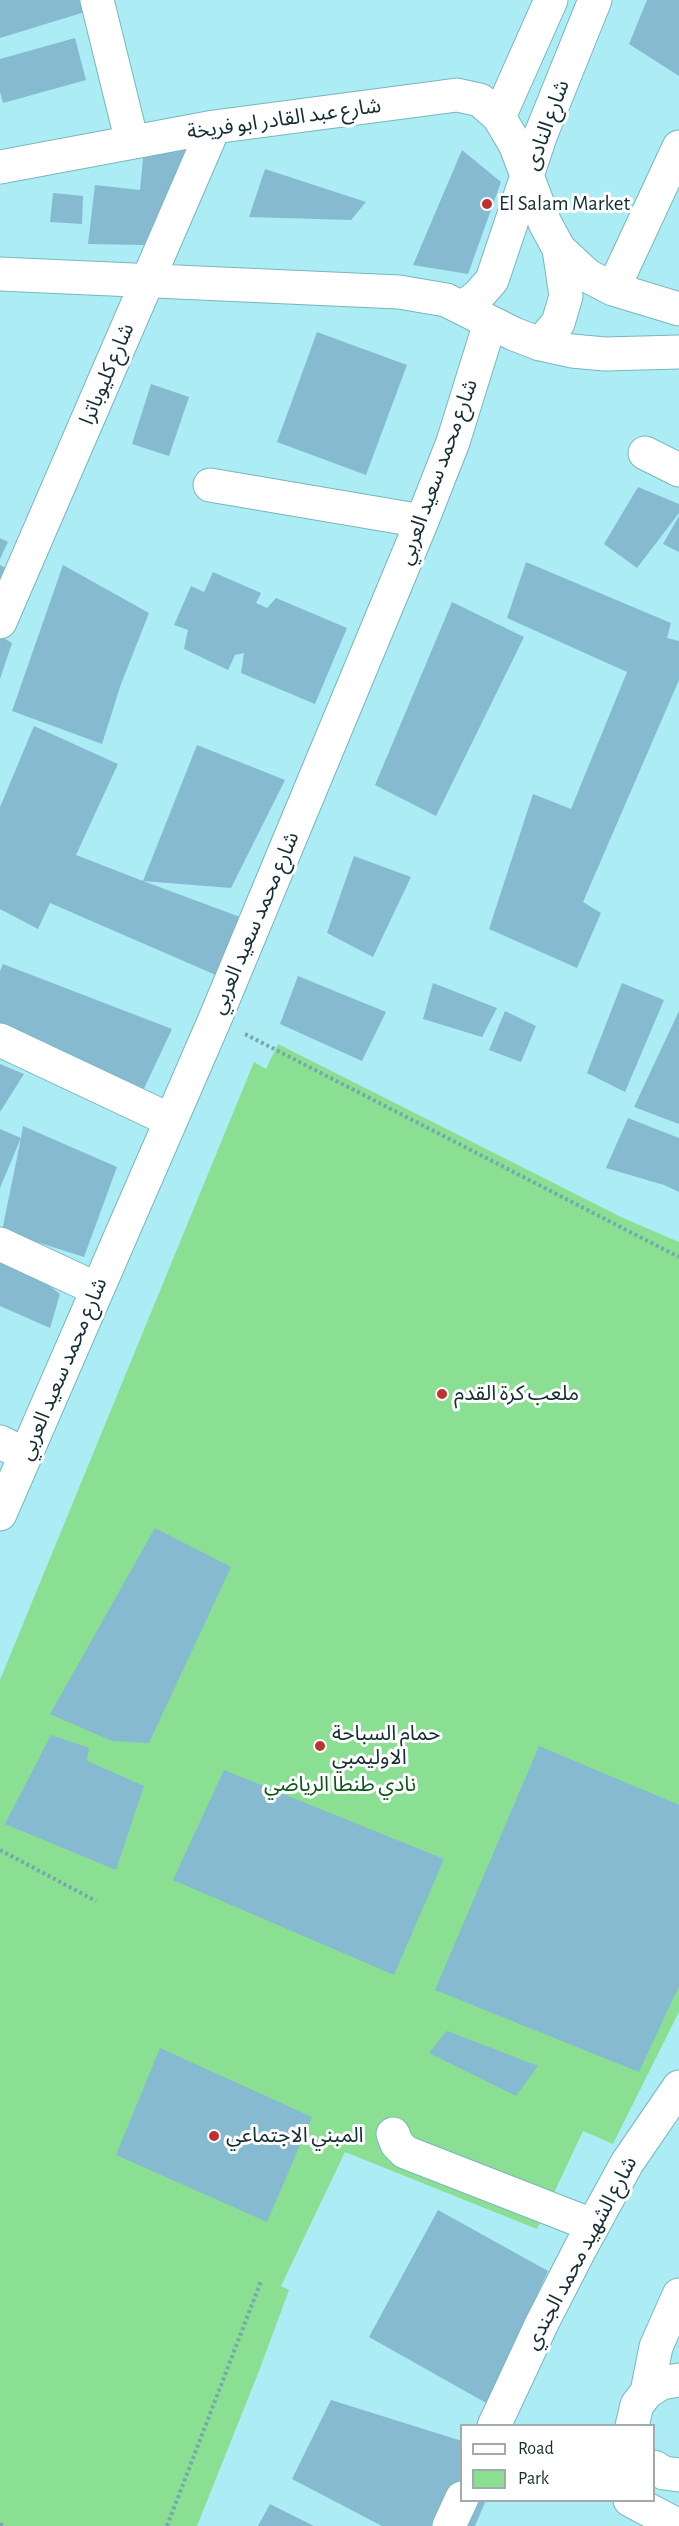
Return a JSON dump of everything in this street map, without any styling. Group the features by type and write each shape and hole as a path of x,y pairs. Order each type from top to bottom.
{"street":[{"path":"97,0 132,142"},
{"name":"شارع النادى","path":"499,117 551,0"},
{"name":"شارع النادى","path":"476,315 478,296 492,280 541,134 595,0"},
{"name":"شارع عبد القادر ابو فريخة","path":"0,167 214,127 457,95 480,100 499,117 516,144 545,223 559,249"},
{"name":"شارع كليوباترا","path":"0,622 214,127"},
{"path":"614,289 679,147"},
{"path":"559,249 588,276 614,289 676,309"},
{"path":"540,344 558,323 566,296 559,249"},
{"path":"0,274 399,292 446,300 540,344 572,351 605,354 673,353"},
{"path":"673,353 655,340 654,327 662,311 676,309"},
{"name":"شارع محمد سعيد العربي","path":"0,1514 13,1449 97,1289 215,1019 422,521 462,414 476,315"},
{"path":"645,453 679,470"},
{"path":"210,485 422,521"},
{"path":"0,1040 170,1120"},
{"path":"0,1244 97,1289"},
{"name":"شارع الشهيد محمد الجندي","path":"495,2424 542,2323 592,2225 627,2163 679,2087"},
{"path":"393,2134 397,2144 405,2152 592,2225"},
{"path":"647,2392 656,2347 679,2295"},
{"path":"632,2424 637,2405 647,2392 662,2383 679,2380"},
{"path":"655,2468 664,2473 679,2475"},
{"path":"449,2526 460,2502"},
{"path":"634,2502 679,2526"}],"path":[{"path":"215,1019 679,1257"},
{"path":"0,1850 96,1901"},
{"path":"167,2526 261,2281"},
{"path":"0,2524 4,2526"}],"green space":[{"name":"نادي طنطا الرياضي","path":"278,1044 623,1218 679,1242 679,2012 613,2144 583,2131 537,2229 345,2152 281,2286 289,2290 197,2526 0,2526 0,1680 254,1062 266,1069"}],"building":[{"path":"0,0 82,0 85,12 0,38"},
{"path":"647,0 679,0 679,76 629,44"},
{"path":"75,38 86,80 3,103 0,92 0,59"},
{"path":"187,148 144,245 88,244 95,185 140,190 144,149"},
{"path":"462,150 501,182 468,274 413,265"},
{"path":"265,169 366,202 351,220 249,217"},
{"path":"53,193 83,196 82,224 50,222"},
{"path":"317,332 407,365 366,475 277,442"},
{"path":"151,384 189,397 169,456 132,444"},
{"path":"638,487 679,504 679,513 637,568 604,544"},
{"path":"679,516 679,552 663,544"},
{"path":"0,538 8,542 0,559"},
{"path":"526,562 671,623 667,638 679,641 679,680 583,902 601,913 577,968 489,929 533,794 571,809 627,672 507,618"},
{"path":"0,565 8,569 0,584"},
{"path":"63,565 149,613 121,684 102,744 12,711"},
{"path":"213,572 261,593 256,603 267,608 276,598 347,628 315,704 241,673 244,653 235,655 228,670 184,649 188,630 174,625 191,586 204,592"},
{"path":"452,602 524,637 436,816 375,785"},
{"path":"0,636 12,643 0,679"},
{"path":"34,726 118,764 76,855 251,921 225,979 50,903 38,929 0,909 0,807"},
{"path":"197,745 285,780 231,888 143,881"},
{"path":"354,856 411,877 373,957 327,933"},
{"path":"3,964 172,1029 142,1093 0,1025 0,971"},
{"path":"298,976 386,1012 362,1061 280,1024"},
{"path":"433,983 497,1008 482,1037 423,1019"},
{"path":"622,983 664,1000 625,1092 587,1073"},
{"path":"505,1011 536,1026 521,1062 489,1050"},
{"path":"679,1011 679,1124 634,1107"},
{"path":"0,1064 24,1074 0,1112"},
{"path":"628,1118 679,1138 679,1192 664,1185 606,1168"},
{"path":"23,1126 117,1167 84,1257 2,1231"},
{"path":"0,1129 21,1138 0,1188"},
{"path":"0,1247 60,1294 50,1328 0,1306"},
{"path":"155,1528 231,1567 149,1743 112,1741 50,1714"},
{"path":"51,1735 89,1748 87,1761 144,1786 116,1870 5,1824"},
{"path":"539,1746 679,1805 679,1986 639,2072 435,1990"},
{"path":"224,1770 444,1859 394,1975 173,1880"},
{"path":"447,2031 538,2066 516,2096 429,2053"},
{"name":"المبني الاجتماعي","path":"160,2048 312,2117 267,2222 116,2155"},
{"path":"438,2210 548,2271 488,2404 369,2337"},
{"path":"331,2400 460,2440 460,2502 485,2502 475,2526 382,2526 292,2479"},
{"path":"270,2504 314,2526 258,2526"}],"place":[{"name":"El Salam Market","path":"487,204"},
{"name":"ملعب كرة القدم","path":"442,1394"},
{"name":"حمام السباحة الاوليمبي","path":"320,1746"},
{"name":"المبني الاجتماعي","path":"214,2136"}]}
